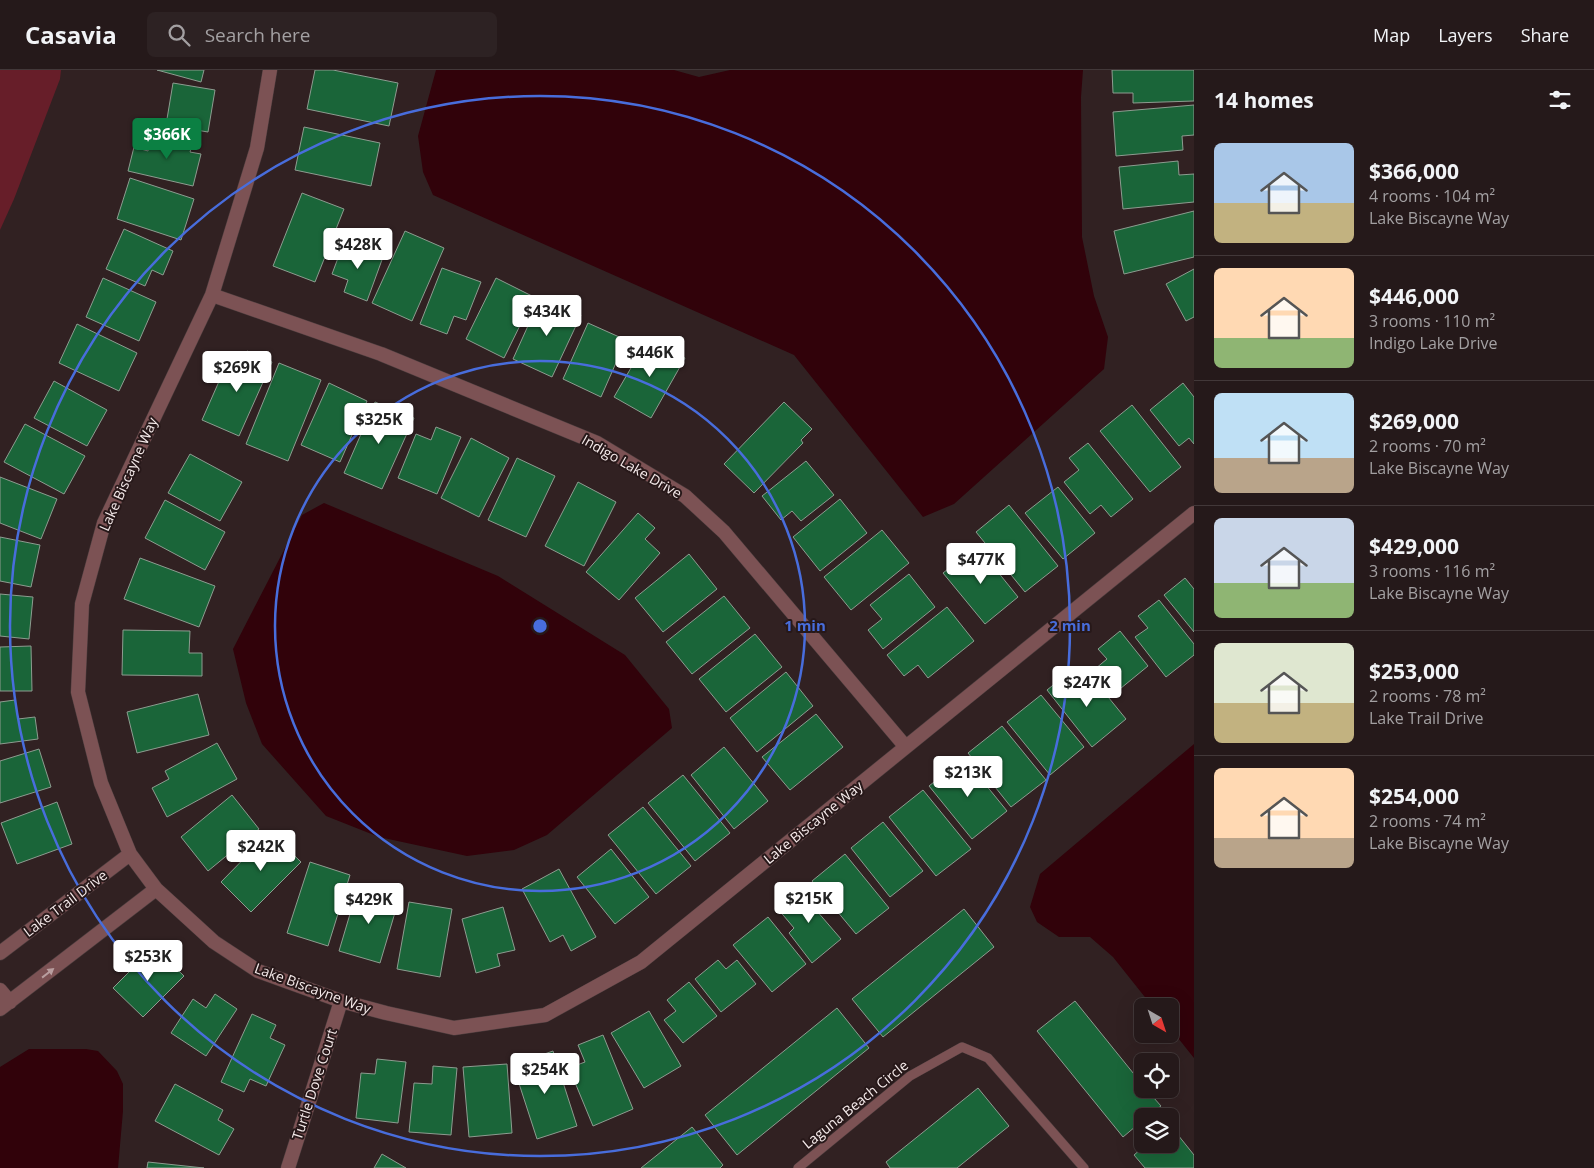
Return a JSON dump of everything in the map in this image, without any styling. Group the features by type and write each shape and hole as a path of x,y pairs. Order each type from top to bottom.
{"street":[{"name":"Lake Biscayne Way","path":"270,70 257,148 212,296 104,523 82,604 78,692 101,783 130,854 156,889 214,942 258,971 341,1001 454,1028 545,1015 641,962 1194,513"},
{"name":"Indigo Lake Drive","path":"212,296 381,354 597,443 685,496 724,532 905,746"},
{"name":"Lake Trail Drive","path":"0,953 130,854"},
{"path":"0,990 5,1006 156,889"},
{"name":"Turtle Dove Court","path":"288,1168 341,1001"}],"lane":[{"name":"Laguna Beach Circle","path":"798,1168 910,1076 962,1047 988,1058 1084,1168"}],"shaded area":[{"path":"0,70 61,70 60,79 14,199 0,230"},
{"path":"436,70 674,70 699,77 730,70 1083,70 1081,97 1082,237 1094,296 1108,337 1104,369 954,504 923,517 794,355 433,195 423,172 418,136"},
{"path":"324,503 498,576 625,655 669,709 672,728 547,835 514,850 467,856 379,837 326,816 262,744 246,703 233,649 302,515"},
{"path":"1194,744 1194,1058 1179,1039 1179,998 1146,998 1113,957 1090,937 1059,937 1037,922 1030,907 1040,874"},
{"path":"29,1049 86,1049 98,1051 117,1071 123,1084 123,1111 118,1168 0,1168 0,1067"}],"building":[{"path":"157,70 204,70 201,82"},
{"path":"315,70 333,70 398,83 389,126 307,109"},
{"path":"1112,70 1194,70 1194,101 1133,103 1133,93 1113,93"},
{"path":"173,83 215,90 208,132 166,125"},
{"path":"1194,105 1194,135 1182,136 1183,150 1116,156 1113,112"},
{"path":"304,127 380,143 371,186 295,170"},
{"path":"153,133 193,142 190,152 201,154 193,186 128,171 134,147 148,151"},
{"path":"1178,161 1179,175 1194,174 1194,202 1123,209 1119,167"},
{"path":"130,178 194,199 181,240 117,219"},
{"path":"302,193 344,209 315,282 273,266"},
{"path":"1194,211 1194,257 1124,274 1114,231"},
{"path":"124,229 173,251 163,275 152,270 145,286 106,269"},
{"path":"405,231 444,248 412,321 372,303"},
{"path":"344,242 383,257 367,301 344,292 348,280 332,274"},
{"path":"442,268 481,282 466,320 454,316 447,334 420,324"},
{"path":"1194,269 1194,317 1186,321 1166,284"},
{"path":"103,278 156,302 139,341 86,317"},
{"path":"496,278 534,297 504,358 466,339"},
{"path":"541,297 581,315 552,377 513,359"},
{"path":"588,323 626,340 601,397 563,379"},
{"path":"77,324 137,353 119,391 59,363"},
{"path":"649,337 685,358 651,418 614,397"},
{"path":"247,351 272,362 239,436 202,420 228,361 240,367"},
{"path":"279,363 321,380 288,461 246,444"},
{"path":"54,381 107,410 87,446 34,418"},
{"path":"329,383 367,401 340,462 301,445"},
{"path":"1183,383 1194,397 1194,444 1189,438 1179,446 1150,410"},
{"path":"375,402 414,418 382,489 344,473"},
{"path":"784,402 812,429 801,440 803,443 754,493 724,464"},
{"path":"1132,405 1181,467 1150,492 1100,431"},
{"path":"25,424 85,456 64,494 4,462"},
{"path":"436,427 461,437 437,494 398,478 416,434 431,440"},
{"path":"471,438 509,458 479,517 441,498"},
{"path":"1088,443 1133,499 1111,517 1101,505 1090,514 1064,482 1079,470 1069,458"},
{"path":"190,454 242,482 220,521 168,493"},
{"path":"517,458 555,476 526,537 488,520"},
{"path":"806,461 834,495 801,521 792,511 781,520 762,496"},
{"path":"0,477 57,499 41,539 0,523"},
{"path":"578,482 616,502 584,566 545,546"},
{"path":"1058,487 1095,533 1063,559 1025,513"},
{"path":"840,499 867,533 820,571 793,537"},
{"path":"165,500 225,532 205,570 145,538"},
{"path":"1009,505 1058,566 1025,592 976,532"},
{"path":"638,513 655,528 645,539 660,553 619,600 586,572"},
{"path":"882,530 909,563 851,610 824,577"},
{"path":"0,537 40,545 31,587 0,581"},
{"path":"977,546 1018,597 985,624 943,573"},
{"path":"689,554 717,589 663,632 635,598"},
{"path":"140,558 215,586 199,627 124,599"},
{"path":"909,574 935,607 883,649 868,630 882,619 870,605"},
{"path":"1185,578 1194,589 1194,632 1164,595"},
{"path":"0,594 33,597 29,639 0,636"},
{"path":"724,596 750,628 692,674 666,642"},
{"path":"1159,600 1194,644 1194,655 1166,677 1135,637 1148,628 1138,616"},
{"path":"947,607 974,641 928,678 918,665 904,676 887,655"},
{"path":"123,630 190,631 189,653 202,653 202,676 122,675"},
{"path":"1120,631 1148,666 1115,693 1095,669 1107,659 1098,649"},
{"path":"755,634 782,667 726,712 699,679"},
{"path":"31,646 32,691 0,691 0,647"},
{"path":"786,672 813,706 757,752 730,718"},
{"path":"1068,673 1079,687 1091,676 1126,719 1092,747 1047,690"},
{"path":"198,694 209,735 137,753 127,712"},
{"path":"1041,695 1084,747 1050,775 1007,722"},
{"path":"15,700 18,719 35,717 38,739 0,744 0,702"},
{"path":"816,714 843,747 790,790 762,757"},
{"path":"1002,726 1046,780 1011,807 968,753"},
{"path":"217,743 237,779 167,817 152,788 169,779 165,771"},
{"path":"724,747 768,801 734,829 691,775"},
{"path":"39,749 51,787 0,803 0,761"},
{"path":"964,758 1007,811 972,839 929,786"},
{"path":"683,775 730,833 695,861 648,803"},
{"path":"923,790 971,849 936,876 889,817"},
{"path":"232,795 259,829 208,871 181,837"},
{"path":"57,802 72,844 17,864 1,823"},
{"path":"643,807 691,866 656,894 608,835"},
{"path":"883,822 923,871 890,897 851,848"},
{"path":"270,832 301,862 251,912 221,882"},
{"path":"611,849 649,897 615,924 577,877"},
{"path":"845,854 889,908 856,934 812,881"},
{"path":"310,862 350,875 328,946 287,933"},
{"path":"559,869 596,937 571,951 563,935 550,942 522,889"},
{"path":"807,885 823,905 816,910 841,939 812,963 789,933 794,928 778,909"},
{"path":"358,887 399,899 380,963 339,951"},
{"path":"409,902 452,909 440,977 397,969"},
{"path":"503,907 515,950 497,954 500,966 476,973 462,919"},
{"path":"964,909 994,947 883,1037 852,999"},
{"path":"768,917 806,964 772,992 733,945"},
{"path":"154,947 184,976 143,1017 113,988"},
{"path":"718,960 726,969 737,960 756,984 721,1012 695,979"},
{"path":"689,982 717,1016 683,1043 664,1020 676,1011 667,1000"},
{"path":"215,994 237,1009 206,1056 171,1033 193,999 206,1008"},
{"path":"1075,1001 1134,1074 1134,1098 1154,1098 1161,1106 1158,1108 1134,1108 1134,1128 1123,1137 1037,1031"},
{"path":"837,1008 869,1048 737,1155 705,1115"},
{"path":"649,1011 681,1066 644,1088 611,1033"},
{"path":"252,1014 276,1025 270,1038 285,1045 266,1086 250,1079 244,1092 221,1082"},
{"path":"603,1035 633,1109 593,1126 569,1068 585,1062 578,1045"},
{"path":"553,1051 577,1126 537,1139 513,1065"},
{"path":"377,1059 406,1062 398,1123 356,1118 361,1073 375,1074"},
{"path":"507,1064 512,1133 469,1137 463,1067"},
{"path":"433,1066 457,1068 451,1135 409,1132 414,1083 432,1084"},
{"path":"175,1084 223,1110 218,1120 234,1129 219,1155 155,1121"},
{"path":"978,1088 1009,1126 957,1168 890,1168 886,1162"},
{"path":"692,1127 723,1165 720,1168 641,1168"},
{"path":"1179,1136 1194,1155 1194,1168 1145,1168 1134,1155 1136,1153 1179,1153"},
{"path":"382,1154 406,1168 374,1168"},
{"path":"148,1162 204,1168 147,1168"}]}
